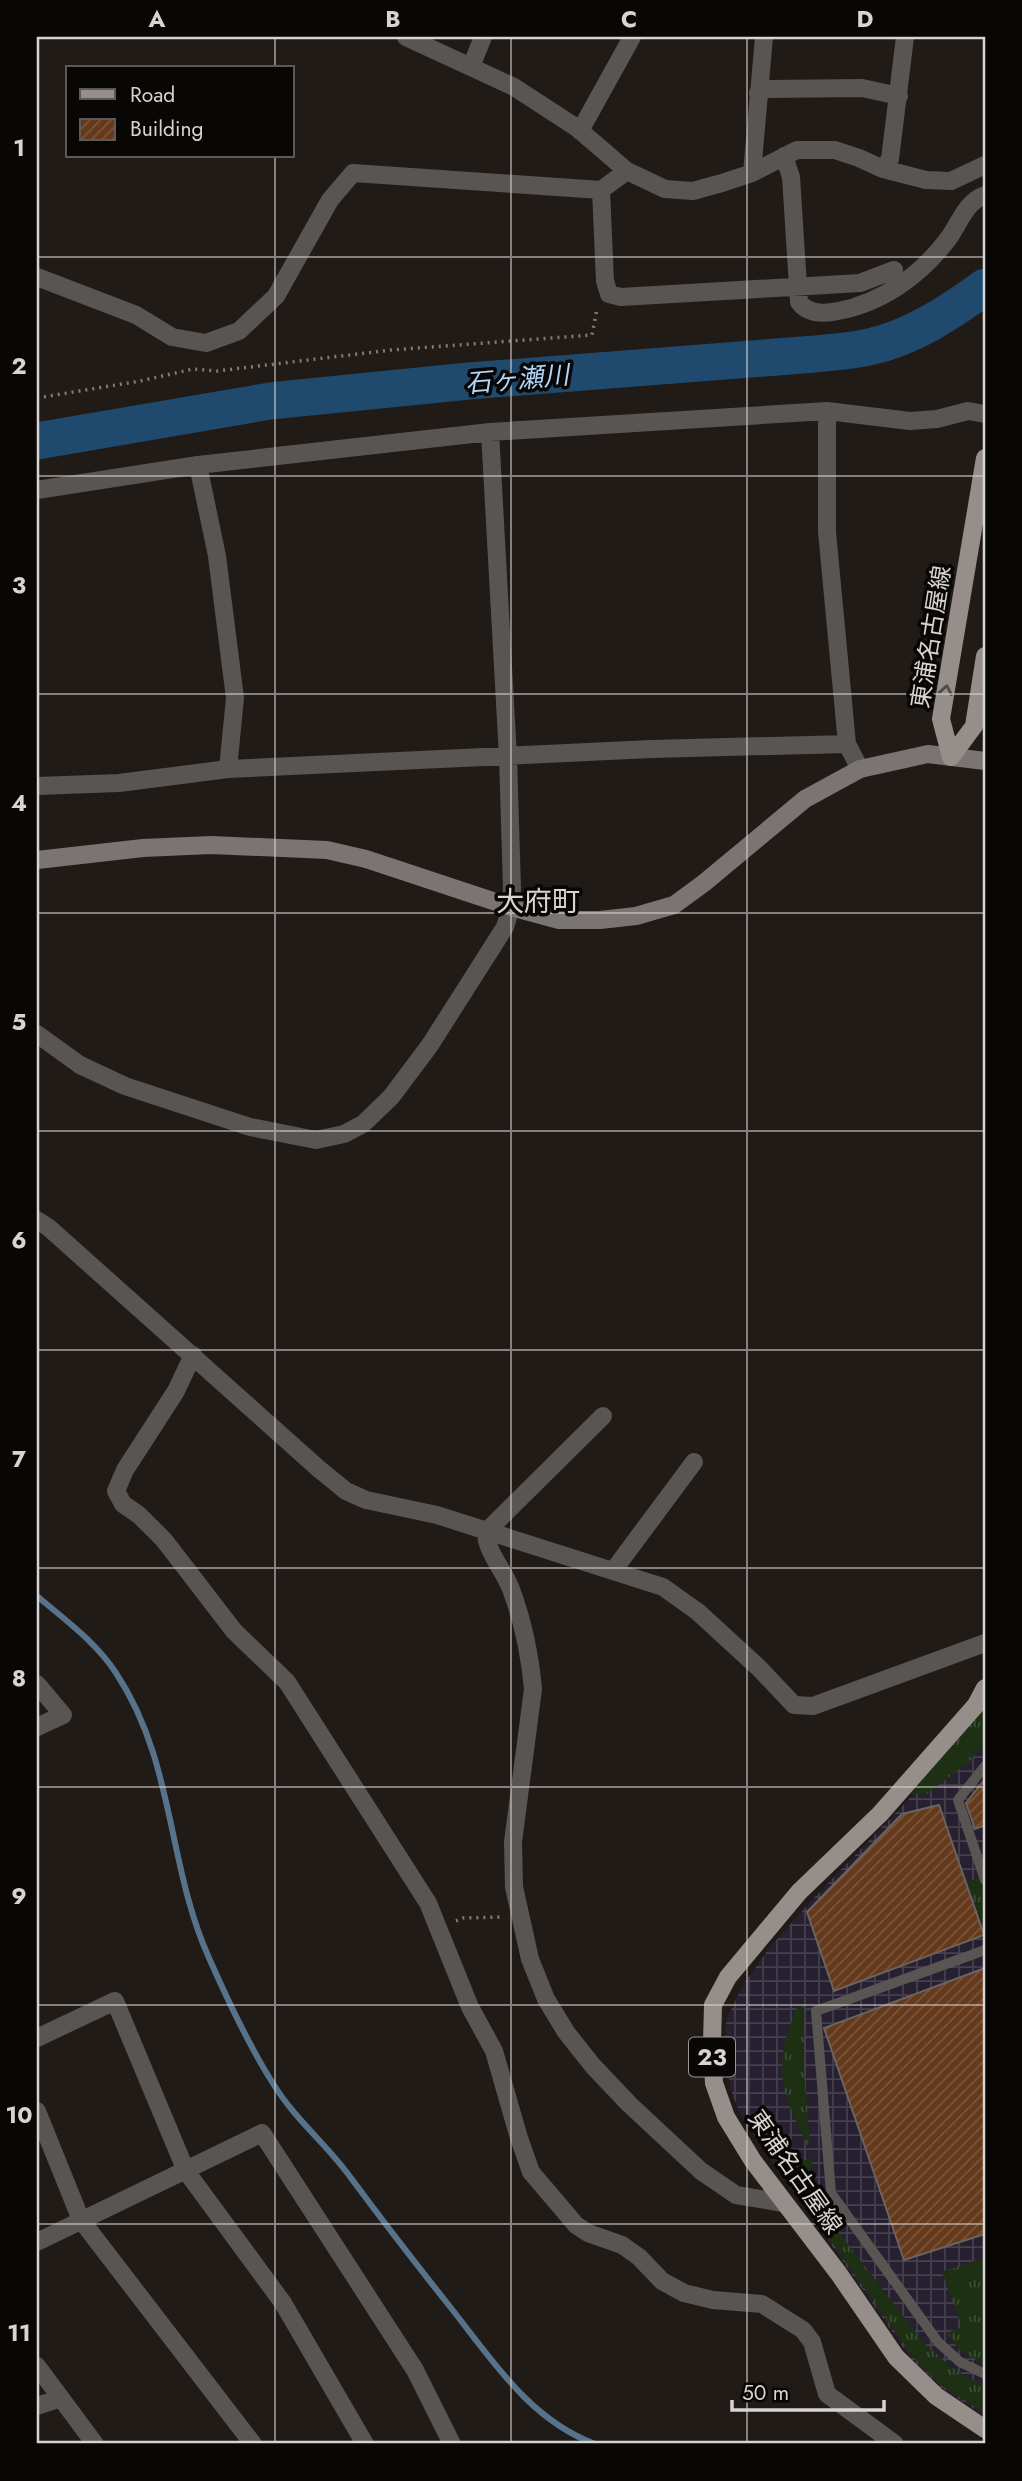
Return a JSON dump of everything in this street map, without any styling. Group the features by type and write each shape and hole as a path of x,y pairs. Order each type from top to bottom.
{"main road":[{"name":"東浦名古屋線","path":"951,757 941,719 985,458"},
{"path":"951,757 974,726 985,656"},
{"name":"東浦名古屋線","path":"985,1688 976,1705 880,1814 799,1892 761,1935 729,1977 713,2004 712,2043 714,2083 726,2117 784,2203 839,2274 896,2357 936,2396 985,2429"}],"street":[{"path":"405,37 513,86 580,131 627,171 665,189 693,191 752,173 797,150 835,150 883,169 926,180 947,182 985,165"},
{"path":"471,67 483,37"},
{"path":"580,131 632,37"},
{"path":"752,173 764,37"},
{"path":"883,169 890,159 905,37"},
{"path":"758,93 767,89 862,88 899,96"},
{"path":"784,156 792,177 799,302 801,306 820,313 859,306 878,299 901,284 932,257 956,228 971,203 985,195"},
{"path":"37,277 136,315 172,337 206,343 239,331 276,296 330,200 353,173 601,190 627,171"},
{"path":"601,190 603,268 609,294 621,298 860,283 894,270"},
{"path":"827,411 827,532 847,744 860,769"},
{"path":"37,489 198,465 490,432 827,411 910,421 937,419 968,411 985,414"},
{"path":"37,1034 80,1065 125,1086 238,1123 316,1140 344,1135 363,1124 391,1097 430,1045 505,927 511,907 508,757 490,432"},
{"path":"198,465 216,556 235,698 228,769"},
{"path":"37,786 119,783 228,769 651,749 847,744"},
{"path":"37,860 143,848 211,845 327,850 417,874 511,907 559,920 600,920 636,916 674,905 705,883 805,799 860,769 928,754 985,761"},
{"path":"37,1220 346,1491 366,1500 437,1515 663,1587 689,1606 759,1668 794,1705 813,1706 985,1643"},
{"path":"193,1355 176,1391 125,1470 116,1491 123,1504 139,1515 164,1540 234,1631 286,1682 428,1903 470,2007 494,2051 531,2172 576,2225 588,2233 622,2245 639,2257 662,2281 684,2292 713,2300 762,2304 803,2330 812,2342 827,2394 895,2444"},
{"path":"603,1416 486,1532 486,1542 512,1590 532,1674 531,1703 513,1842 514,1887 520,1916 530,1959 546,1999 566,2032 593,2066 629,2104 701,2171 736,2196 784,2203"},
{"path":"612,1571 694,1462"},
{"path":"37,1684 64,1715 37,1727"},
{"path":"37,2038 115,2001 186,2171 283,2303 365,2444"},
{"path":"37,2110 81,2220 253,2444"},
{"path":"37,2242 262,2133 415,2370 452,2444"},
{"path":"37,2366 95,2444"},
{"path":"37,2406 61,2398"}],"lane":[{"path":"985,1766 958,1800 985,1880"},
{"path":"985,1950 816,2011 831,2193 938,2342 960,2362 985,2374"}],"path":[{"path":"37,398 140,381 193,369 218,371 391,350 592,335 598,303 609,294"},
{"path":"438,1927 463,1918 520,1916"}],"shaded area":[{"path":"985,1712 985,2416 938,2386 912,2360 742,2118 731,2091 724,2042 727,2018 743,1985 771,1946 931,1776"}],"green space":[{"path":"985,1707 985,1743 970,1761 927,1794 910,1794"},
{"path":"982,1876 985,1886 985,1933 967,1882"},
{"path":"799,2004 804,2006 804,2072 810,2144 807,2145 790,2108 782,2076 785,2044"},
{"path":"811,2157 816,2203 925,2344 950,2366 985,2385 985,2413 940,2385 914,2358 782,2172"},
{"path":"985,2257 985,2365 959,2350 947,2333 962,2327 942,2272"}],"building":[{"path":"985,1779 985,1825 975,1829 966,1803"},
{"path":"939,1805 984,1935 834,1991 807,1912 902,1814"},
{"path":"985,1968 985,2234 904,2260 824,2028"}],"waterway":[{"name":"石ヶ瀬川","path":"37,441 270,401 469,381 856,350 885,343 915,331 985,287"},
{"path":"37,1596 99,1651 116,1673 135,1707 150,1742 195,1923 231,2007 274,2085 291,2109 339,2163 514,2387 551,2420 595,2444"}],"district":[{"name":"大府町","path":"538,901"}]}
